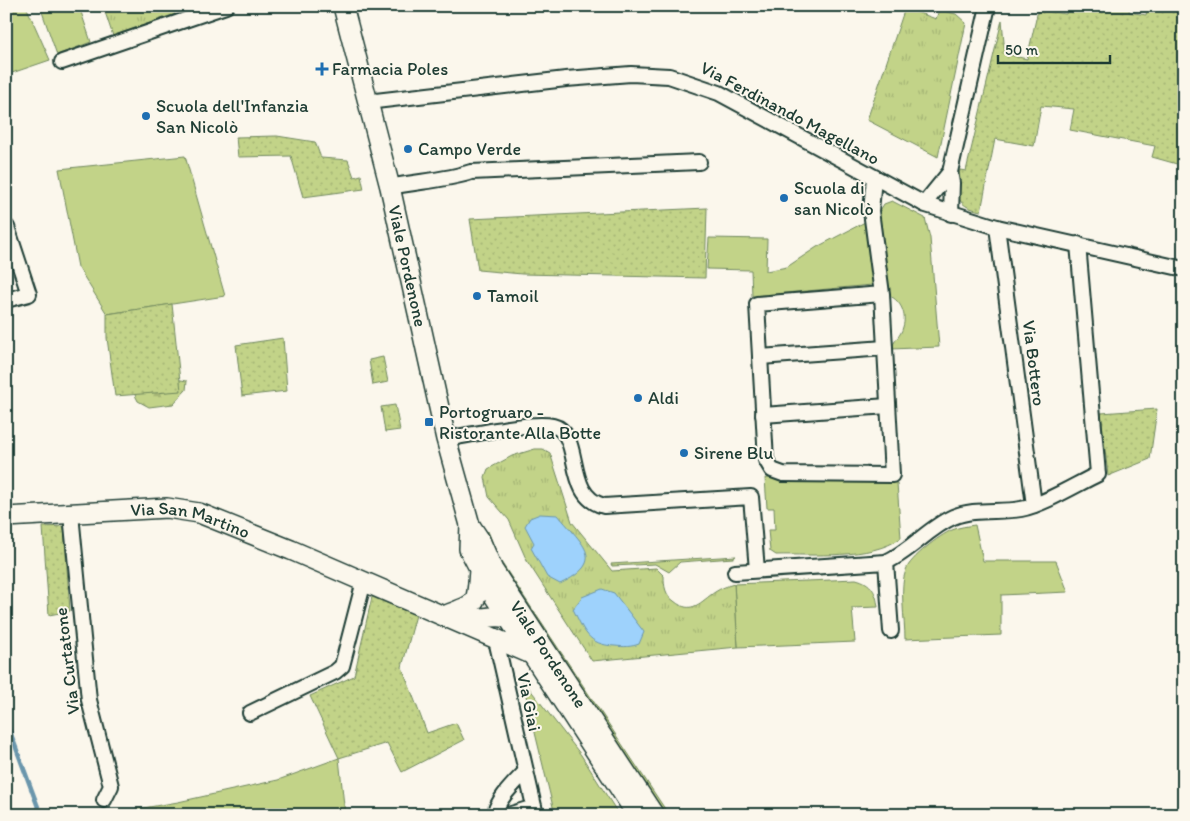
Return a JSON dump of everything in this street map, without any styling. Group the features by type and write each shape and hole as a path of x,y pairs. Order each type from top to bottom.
{"main road":[{"name":"Viale Pordenone","path":"343,6 390,187 446,439 470,525 469,549 506,618 637,815"},
{"name":"Via San Martino","path":"6,517 166,508 199,513 445,616 464,619 531,654"},
{"name":"Viale Pordenone","path":"470,525 480,540 493,570 654,815"},
{"path":"445,616 472,604 479,593 479,570"},
{"name":"Viale Pordenone","path":"506,618 514,618 583,720 599,731"},
{"name":"Via San Martino","path":"488,631 506,618"}],"street":[{"path":"62,62 226,6"},
{"path":"951,214 952,183 950,172 988,6"},
{"name":"Via Ferdinando Magellano","path":"367,102 566,79 631,74 669,76 719,93 924,204 997,227 1184,269"},
{"path":"390,187 418,181 447,180 471,172 700,162"},
{"path":"924,204 950,172"},
{"path":"874,178 872,211 882,294 892,475 783,474 772,470 766,460 757,304 882,294"},
{"path":"6,227 28,294 6,300"},
{"name":"Via Bottero","path":"997,227 1034,505"},
{"path":"735,572 886,562 905,552 929,532 953,517 967,513 1022,509 1098,474 1078,244"},
{"path":"760,357 885,348"},
{"path":"763,414 888,406"},
{"path":"446,439 538,426 555,426 563,433 569,443 583,492 590,500 604,506 751,497 756,570"},
{"name":"Via Curtatone","path":"71,514 89,700 111,786 104,800"},
{"path":"886,562 891,631"},
{"path":"250,713 335,672 342,666 364,581"},
{"name":"Via Giai","path":"479,593 535,811"},
{"path":"494,815 500,800 525,772"},
{"path":"508,815 535,811"}],"green space":[{"path":"6,6 26,6 50,60 6,75"},
{"path":"40,6 79,6 91,42 57,55"},
{"path":"103,6 173,6 175,14 113,36"},
{"path":"1068,6 1130,6 1129,12 1146,15 1148,6 1165,6 1184,10 1184,166 1152,157 1155,146 1070,130 1074,109 1041,106 1034,146 995,139 981,211 972,209 961,202 957,192 958,178 960,170 966,171 1002,20 1005,54 1027,59 1038,10 1066,14"},
{"path":"905,8 936,19 939,10 956,14 966,23 938,157 867,120"},
{"path":"277,136 315,142 321,158 348,160 354,177 361,175 364,189 303,197 291,156 238,157 236,137"},
{"path":"185,156 225,296 107,314 78,267 59,169"},
{"path":"892,201 925,218 930,238 939,347 891,349 902,330 904,313 897,301 890,296 876,217 884,204"},
{"path":"707,208 705,278 522,274 478,270 470,219"},
{"path":"867,221 874,279 872,285 752,296 751,270 707,269 709,238 767,239 766,271 787,267 817,247"},
{"path":"172,304 181,391 115,396 107,338 107,314"},
{"path":"283,338 287,391 242,396 236,345"},
{"path":"383,357 388,382 373,385 369,360"},
{"path":"175,379 187,381 186,390 173,404 149,407 138,401 129,383"},
{"path":"395,405 400,430 385,432 381,407"},
{"path":"1157,409 1150,459 1108,476 1101,413"},
{"path":"535,449 543,449 550,453 572,522 612,571 656,568 664,576 665,587 671,599 686,607 696,606 717,591 734,584 738,647 592,661 527,561 509,520 489,497 485,477 488,469 512,456"},
{"path":"765,478 897,483 901,538 874,550 858,553 776,555 770,551 768,530 775,530 774,508 767,508"},
{"path":"975,525 983,561 1056,561 1068,592 1001,595 1001,635 905,639 903,585 909,565 926,547 947,533 958,528"},
{"path":"64,526 70,611 49,615 43,527"},
{"path":"488,531 499,559 669,815 658,815 504,576 484,535"},
{"path":"736,556 733,558 680,562 669,572 655,564 612,566 611,564"},
{"path":"856,579 866,583 872,589 878,607 852,608 855,642 738,647 734,584"},
{"path":"372,597 416,615 402,667 427,733 456,723 464,740 402,772 387,743 339,758 310,696 354,676"},
{"path":"522,679 581,755 619,815 555,815"},
{"path":"339,758 345,815 103,815 178,802 278,780"}],"water":[{"path":"540,514 558,515 576,536 586,552 587,560 583,568 560,584 547,577 531,548 534,543 525,526 530,518"},
{"path":"602,589 614,593 644,632 639,644 624,647 606,645 593,640 584,630 573,609 582,597"}],"waterway":[{"path":"6,721 41,815"}],"place":[{"name":"Farmacia Poles","path":"322,69"},
{"name":"Scuola dell'Infanzia San Nicolò","path":"146,116"},
{"name":"Campo Verde","path":"408,149"},
{"name":"Scuola di san Nicolò","path":"784,198"},
{"name":"Tamoil","path":"477,296"},
{"name":"Aldi","path":"638,398"},
{"name":"Portogruaro - Ristorante Alla Botte","path":"429,422"},
{"name":"Sirene Blu","path":"684,453"}]}
